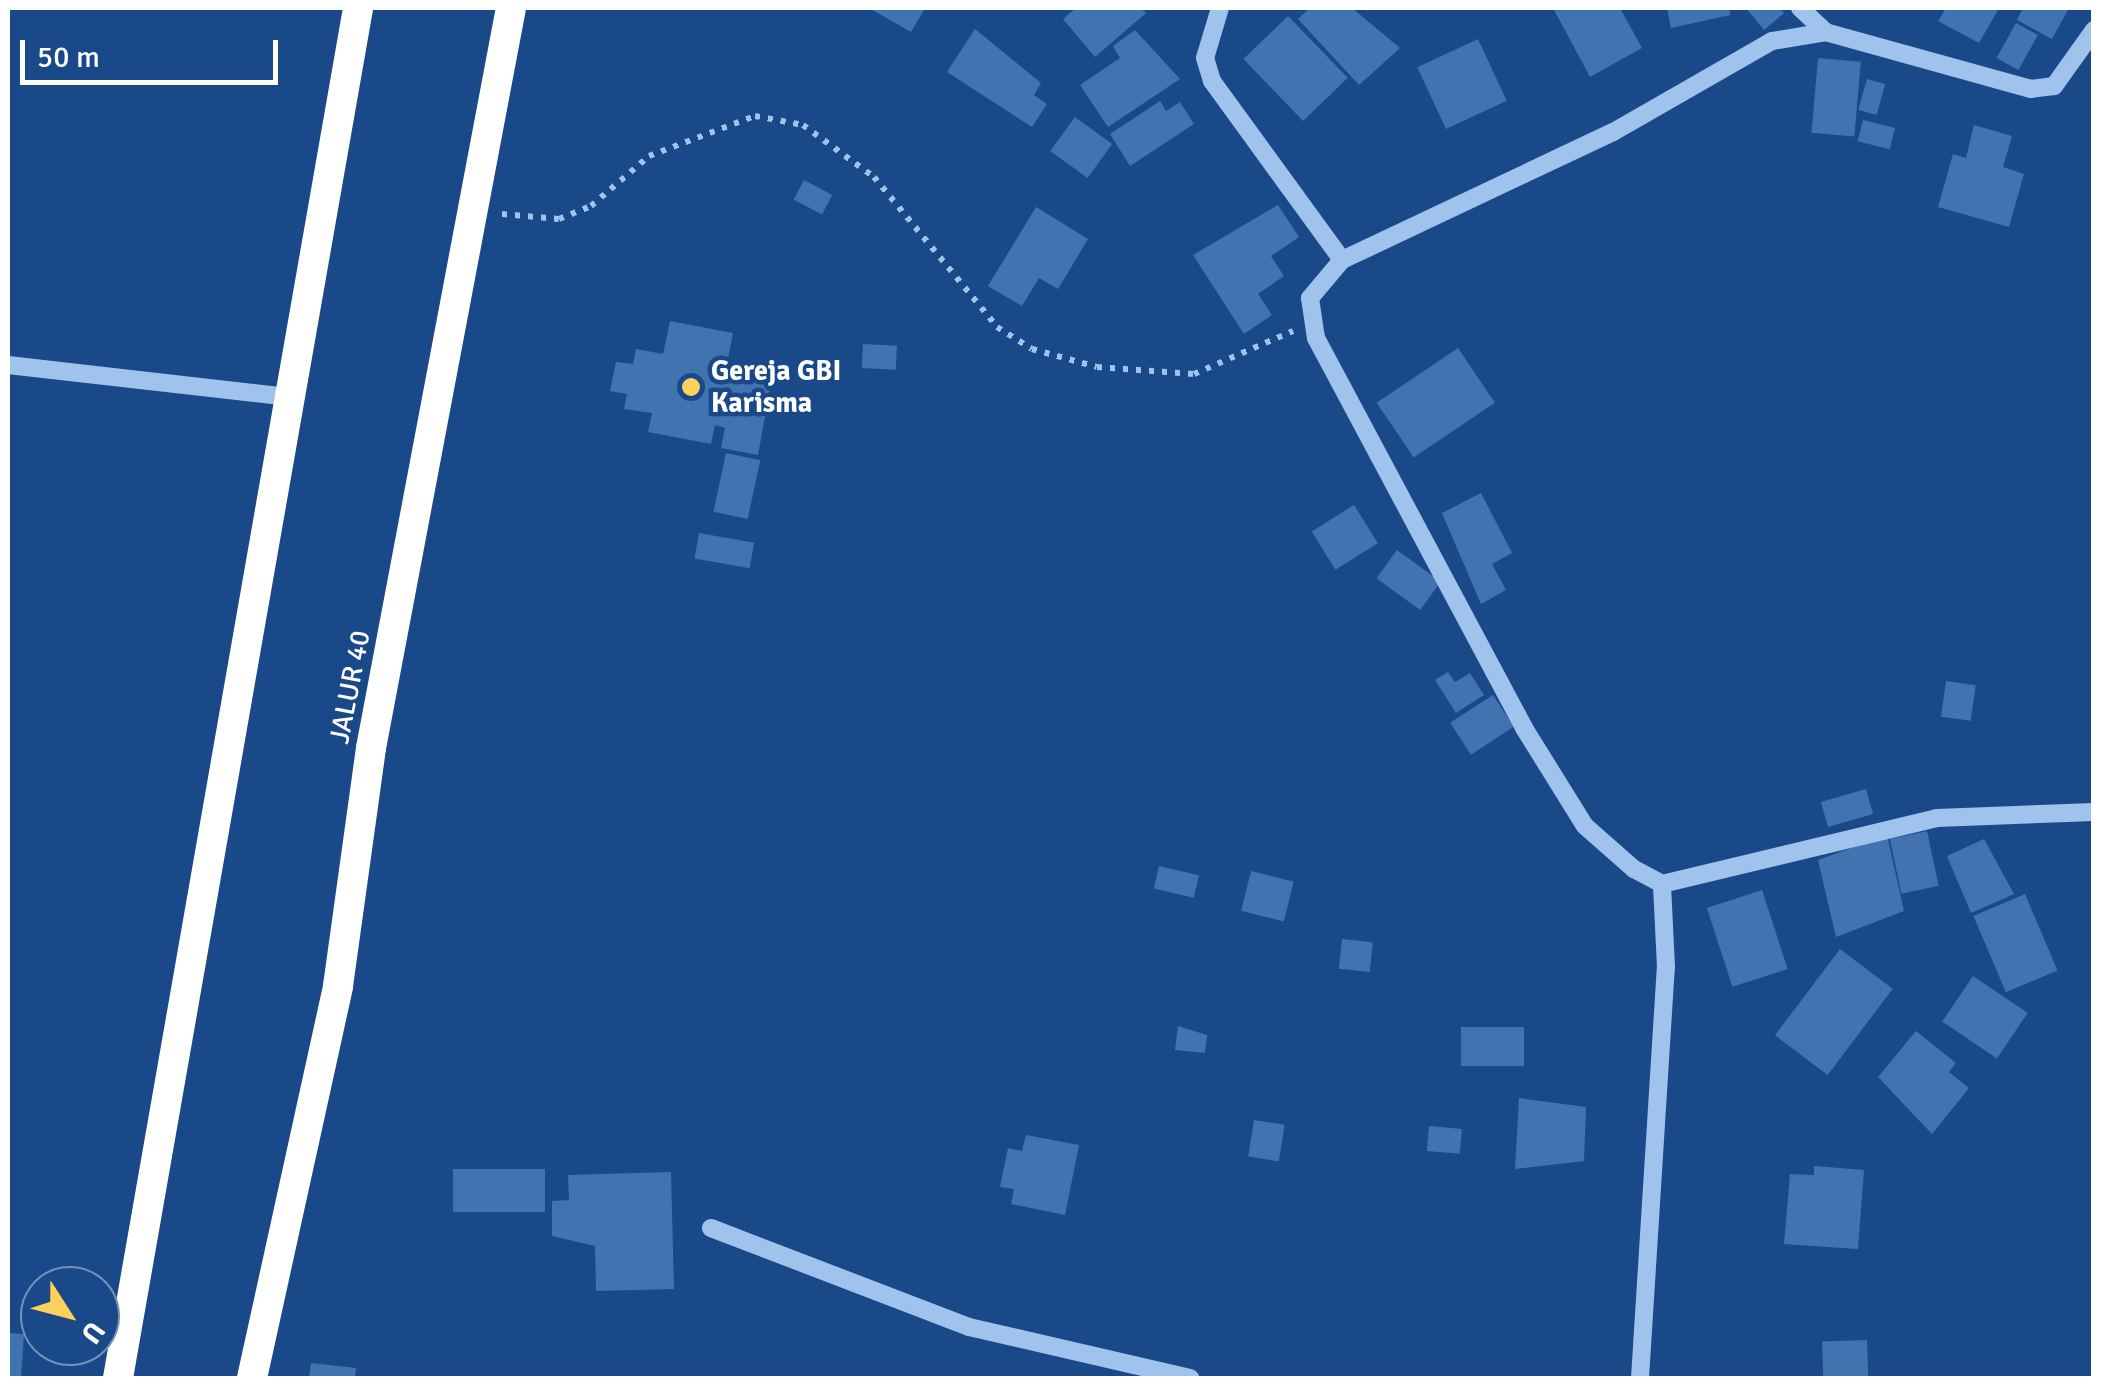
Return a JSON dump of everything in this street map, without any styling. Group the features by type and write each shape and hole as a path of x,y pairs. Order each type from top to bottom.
{"highway":[{"path":"118,1378 358,8"},
{"name":"JALUR 40","path":"252,1378 338,986 371,748 511,8"}],"street":[{"path":"1220,8 1205,58 1212,81 1342,260"},
{"path":"1800,8 1826,32"},
{"path":"2094,30 2054,86 2031,89 1826,32 1772,41 1613,132 1342,260 1310,298 1312,323 1563,796 1608,849 1662,884 1937,818 2094,812"},
{"path":"8,364 288,397"},
{"path":"1640,1378 1666,967 1662,884"},
{"path":"711,1228 969,1326 1190,1378"}],"path":[{"path":"474,213 559,219 591,206 648,156 755,116 803,125 874,177 997,327 1032,349 1097,367 1194,374 1312,323"}],"building":[{"path":"869,8 925,8 911,32"},
{"path":"1076,8 1141,8 1146,13 1095,57 1063,19"},
{"path":"1310,8 1352,8 1400,48 1359,85 1298,19"},
{"path":"1553,8 1620,8 1642,48 1590,77"},
{"path":"1667,8 1729,8 1730,15 1671,28"},
{"path":"1746,8 1779,8 1784,13 1764,30"},
{"path":"1946,8 1999,8 1979,43 1938,21"},
{"path":"2023,8 2069,8 2052,39 2017,20"},
{"path":"1288,16 1348,78 1303,121 1243,59"},
{"path":"2016,23 2038,35 2018,70 1997,58"},
{"path":"975,29 1041,83 1034,95 1047,104 1032,127 947,72"},
{"path":"1135,30 1180,79 1108,127 1080,85 1120,58 1113,46"},
{"path":"1478,39 1507,101 1446,129 1417,67"},
{"path":"1818,58 1861,62 1854,136 1811,133"},
{"path":"1867,79 1885,84 1876,115 1858,110"},
{"path":"1160,101 1166,111 1180,102 1194,124 1130,166 1110,134"},
{"path":"1075,117 1112,144 1088,178 1050,151"},
{"path":"1863,120 1895,128 1890,149 1858,141"},
{"path":"1974,125 2012,136 2003,167 2024,174 2009,227 1938,207 1953,154 1966,158"},
{"path":"804,180 832,195 822,214 794,199"},
{"path":"1278,205 1299,237 1271,256 1284,276 1258,294 1272,315 1244,334 1193,255"},
{"path":"1036,207 1088,239 1058,289 1039,278 1022,306 988,286"},
{"name":"Gereja GBI Karisma","path":"670,321 733,333 725,374 771,383 758,455 721,448 725,428 715,425 711,444 648,432 652,413 624,409 627,394 610,391 616,362 633,364 636,349 663,354"},
{"path":"863,344 897,346 896,370 862,368"},
{"path":"1458,348 1495,403 1414,458 1377,403"},
{"path":"726,453 760,460 748,519 714,512"},
{"path":"1481,493 1512,553 1492,564 1506,590 1481,604 1442,513"},
{"path":"1354,505 1378,543 1335,570 1312,531"},
{"path":"699,533 754,543 750,568 694,559"},
{"path":"1397,550 1441,582 1420,610 1376,578"},
{"path":"1448,672 1455,682 1470,673 1484,695 1456,713 1435,680"},
{"path":"1946,681 1976,685 1971,721 1941,717"},
{"path":"1493,695 1514,727 1471,755 1450,723"},
{"path":"1866,789 1873,814 1828,827 1821,802"},
{"path":"1927,831 1939,886 1901,894 1890,839"},
{"path":"1887,835 1904,911 1836,937 1818,860"},
{"path":"1984,839 2014,894 1971,913 1947,856"},
{"path":"1159,866 1199,875 1194,898 1154,888"},
{"path":"1251,871 1294,882 1284,921 1241,911"},
{"path":"1762,890 1788,969 1732,987 1707,908"},
{"path":"2025,894 2057,970 2006,992 1973,916"},
{"path":"1342,939 1373,942 1370,972 1339,969"},
{"path":"1840,949 1893,989 1828,1075 1775,1035"},
{"path":"1973,976 2028,1013 1997,1059 1942,1022"},
{"path":"1178,1026 1207,1035 1205,1053 1175,1050"},
{"path":"1461,1027 1524,1027 1524,1066 1461,1066"},
{"path":"1916,1031 1956,1063 1949,1072 1969,1088 1932,1134 1878,1077"},
{"path":"1519,1098 1586,1107 1584,1161 1515,1169"},
{"path":"1254,1120 1285,1125 1279,1161 1248,1157"},
{"path":"1429,1126 1462,1129 1460,1154 1427,1151"},
{"path":"1026,1135 1079,1145 1065,1215 1011,1204 1014,1189 1000,1187 1008,1148 1022,1151"},
{"path":"1814,1166 1864,1170 1858,1249 1784,1244 1790,1174 1814,1175"},
{"path":"453,1169 545,1169 545,1212 453,1212"},
{"path":"671,1172 674,1289 596,1291 595,1246 552,1236 552,1201 569,1200 568,1175"},
{"path":"8,1333 20,1334 21,1378 8,1378"},
{"path":"1867,1340 1868,1378 1823,1378 1822,1342"},
{"path":"311,1363 356,1368 355,1378 309,1378"}],"place":[{"name":"Gereja GBI Karisma","path":"691,387"}]}
